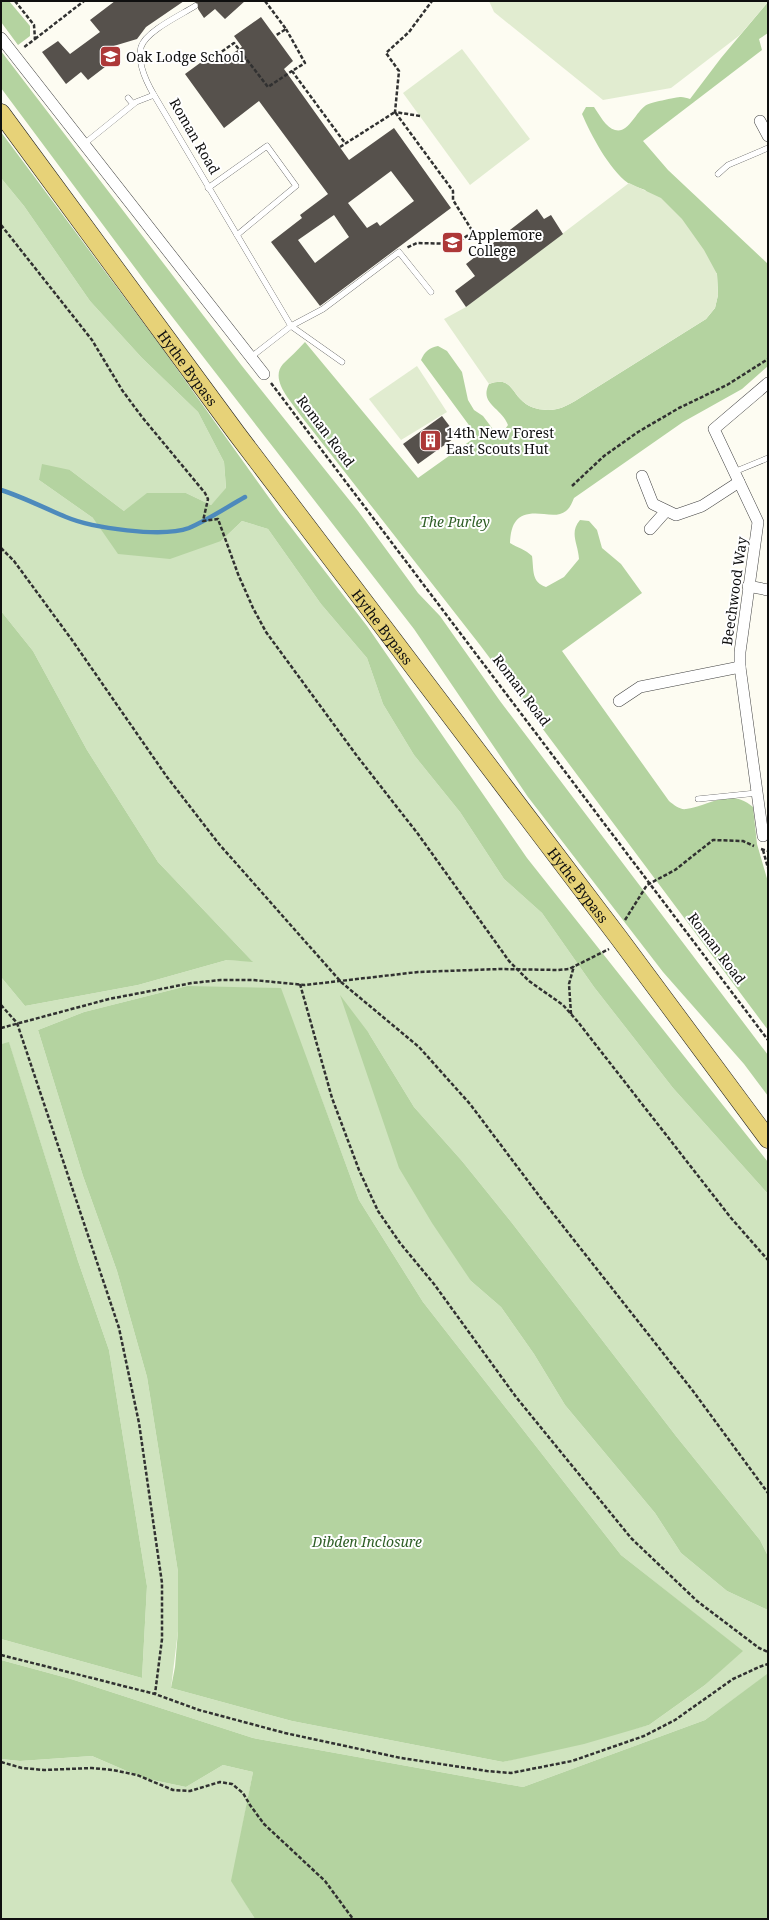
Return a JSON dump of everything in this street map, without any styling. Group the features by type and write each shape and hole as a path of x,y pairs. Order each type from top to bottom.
{"main road":[{"name":"Hythe Bypass","path":"1,113 237,434 621,941 768,1139"}],"street":[{"path":"1,38 264,374"},
{"path":"760,122 768,136"},
{"name":"Beechwood Way","path":"763,836 740,667 740,652 748,586 758,522 714,429 768,383"},
{"path":"642,476 653,504 676,515 702,506 739,482"},
{"path":"650,529 666,510"},
{"path":"748,586 768,590"},
{"path":"619,701 640,687 740,667"}],"lane":[{"path":"154,95 142,69 141,47 151,33 195,6"},
{"name":"Roman Road","path":"84,144 133,104 154,95 291,326"},
{"path":"128,98 133,104"},
{"path":"208,188 267,146 296,186 237,235"},
{"path":"718,174 728,165 768,148"},
{"path":"251,357 291,326 323,309 399,252 431,292"},
{"path":"291,326 342,362"},
{"path":"734,472 768,458"},
{"path":"698,799 757,793"}],"path":[{"path":"15,1 34,25 35,39"},
{"path":"24,52 22,49 84,1"},
{"path":"217,55 234,43 268,87 305,63 286,29 265,1"},
{"path":"399,252 417,242 455,244 473,232 453,200 453,191 395,112 399,71 386,53 409,32 432,1"},
{"path":"275,36 286,29"},
{"path":"292,71 345,143"},
{"path":"340,146 395,112 420,116"},
{"path":"1,225 92,340 122,390 142,417 205,493 208,499 203,521 218,519 250,602 266,632 357,756 418,834 480,923 517,969 529,981 563,1005 571,1014 731,1218 768,1260"},
{"path":"572,486 604,456 638,432 679,408 727,385 768,359"},
{"name":"Roman Road","path":"264,374 768,1040"},
{"path":"1,548 14,561 72,640 167,777 219,844 341,982 419,1047 470,1104 540,1197 693,1391 768,1494"},
{"path":"763,836 763,850 768,868"},
{"path":"1,1028 109,999 221,980 254,980 300,984 341,982 418,972 569,969 621,941 626,915 647,885 674,870 713,840 743,841 768,851"},
{"path":"571,1014 569,984 574,965"},
{"path":"300,984 332,1098 359,1170 378,1211 400,1243 434,1284 516,1397 630,1538 697,1601 759,1648 768,1652"},
{"path":"1,1005 17,1023 67,1168 119,1328 133,1394 152,1505 162,1583 162,1639 155,1694"},
{"path":"1,1655 155,1694 199,1710 285,1733 401,1758 487,1771 511,1773 572,1761 644,1736 675,1720 733,1679 768,1664"},
{"path":"1,1762 22,1768 44,1770 92,1768 113,1770 137,1775 174,1790 190,1791 220,1782 232,1784 243,1793 250,1806 264,1824 325,1881 353,1919"}],"green space":[{"path":"1,1 9,1 30,26 30,36 18,45 1,22"},
{"path":"489,1 768,2 740,35 671,88 603,100 494,12"},
{"name":"The Purley","path":"768,2 768,33 759,39 762,50 643,141 668,170 768,264 768,366 742,389 683,422 574,498 570,507 564,513 555,515 535,513 528,514 518,519 512,528 510,543 532,556 534,575 541,585 546,587 564,577 579,559 575,529 580,520 589,521 597,530 602,548 621,564 642,593 562,651 669,801 677,807 684,809 720,799 736,798 753,807 757,844 768,882 768,1030 480,645 301,416 283,391 280,384 279,370 305,342 418,478 477,436 421,360 424,354 430,349 438,346 447,351 462,372 468,400 474,410 483,416 495,432 503,432 508,425 505,419 489,401 487,391 489,384 502,382 507,384 521,400 533,408 553,410 566,406 575,401 706,319 715,308 718,295 717,274 645,190 628,183 607,161 590,132 582,114 586,107 594,107 609,127 615,130 620,130 628,126 647,105 678,97 690,99 721,58"},
{"path":"462,49 530,139 470,185 403,93"},
{"path":"1,51 242,366 358,511 418,593 440,616 500,701 768,1055 768,1096 744,1064 663,972 528,797 414,629 153,292 1,88"},
{"path":"1,132 162,348 280,513 367,626 527,858 768,1162 768,1194 673,1088 594,987 542,913 504,879 460,812 414,755 383,704 367,658 321,604 268,529 242,521 221,541 170,559 118,554 93,518 39,480 42,464 70,470 124,511 147,493 186,493 211,505 226,488 224,462 198,412 142,358 90,301 24,206 1,178"},
{"path":"1,178 24,206 90,301 142,358 198,412 224,462 226,489 211,505 186,493 124,511 70,470 39,480 93,518 221,541 242,521 268,529 321,604 367,658 383,704 414,755 460,812 504,879 542,913 594,987 673,1088 768,1194 768,1556 760,1540 676,1436 512,1223 462,1161 414,1107 368,1032 471,1281 501,1307 534,1354 565,1405 655,1513 681,1553 727,1591 768,1610 768,1674 705,1720 523,1787 253,1738 71,1679 1,1660 1,1639 142,1678 147,1586 109,1350 78,1261 9,1043 1,1044 1,977 25,1006 138,985 227,960 252,961 158,862 87,750 33,651 1,611","holes":["187,986 312,1073 359,1200 423,1302 621,1555 742,1651 705,1685 649,1725 503,1762 292,1721 171,1688 178,1631 178,1572 147,1377 117,1271 83,1176 38,1030 84,1012"]},
{"path":"629,183 661,198 682,219 704,250 717,274 718,295 715,308 706,319 562,408 542,410 533,408 521,400 507,384 497,382 489,384 444,319 466,307"},
{"path":"417,366 447,412 401,440 369,399"},
{"path":"1,611 33,651 87,750 158,862 253,962 227,960 138,985 25,1006 1,977"},
{"name":"Dibden Inclosure","path":"187,986 281,988 359,1200 423,1302 621,1555 743,1651 705,1685 649,1725 584,1744 503,1762 292,1721 171,1688 175,1667 178,1631 178,1572 147,1377 117,1271 83,1176 38,1030 84,1012"},
{"path":"340,995 368,1032 414,1107 462,1161 512,1223 676,1436 760,1540 768,1556 768,1610 727,1591 681,1553 655,1513 565,1405 534,1354 501,1307 471,1281 432,1223 399,1168"},
{"path":"9,1042 78,1261 109,1350 147,1586 142,1678 1,1639 1,1044"},
{"path":"1,1660 71,1679 253,1738 523,1787 705,1720 767,1674 768,1919 255,1919 231,1881 253,1772 223,1765 186,1787 143,1778 92,1756 20,1761 1,1759"},
{"path":"92,1756 143,1778 186,1787 223,1765 253,1772 232,1881 255,1919 1,1919 1,1759 20,1761"}],"building":[{"path":"115,1 184,1 146,27 137,39 107,48 114,60 88,80 81,72 66,84 42,52 58,41 70,54 100,32 90,20"},
{"path":"192,1 245,1 225,19 215,9 204,18 198,9 198,4"},
{"path":"261,17 293,61 284,69 349,160 394,128 451,208 320,306 271,242 302,218 300,215 328,194 259,101 224,128 185,74 215,52 222,61 242,47 234,36","holes":["391,171 414,201 380,226 377,222 367,228 348,203","334,215 349,237 315,263 298,240"]},
{"path":"537,209 544,219 551,215 563,234 466,307 455,291 475,276 466,264"},
{"name":"14th New Forest East Scouts Hut","path":"442,416 457,436 418,464 403,444"}],"waterway":[{"path":"1,490 78,521 109,528 145,532 177,531 189,528 245,497"}],"place":[{"name":"Oak Lodge School","path":"110,56"},
{"name":"Applemore College","path":"452,242"},
{"name":"14th New Forest East Scouts Hut","path":"430,440"}]}
